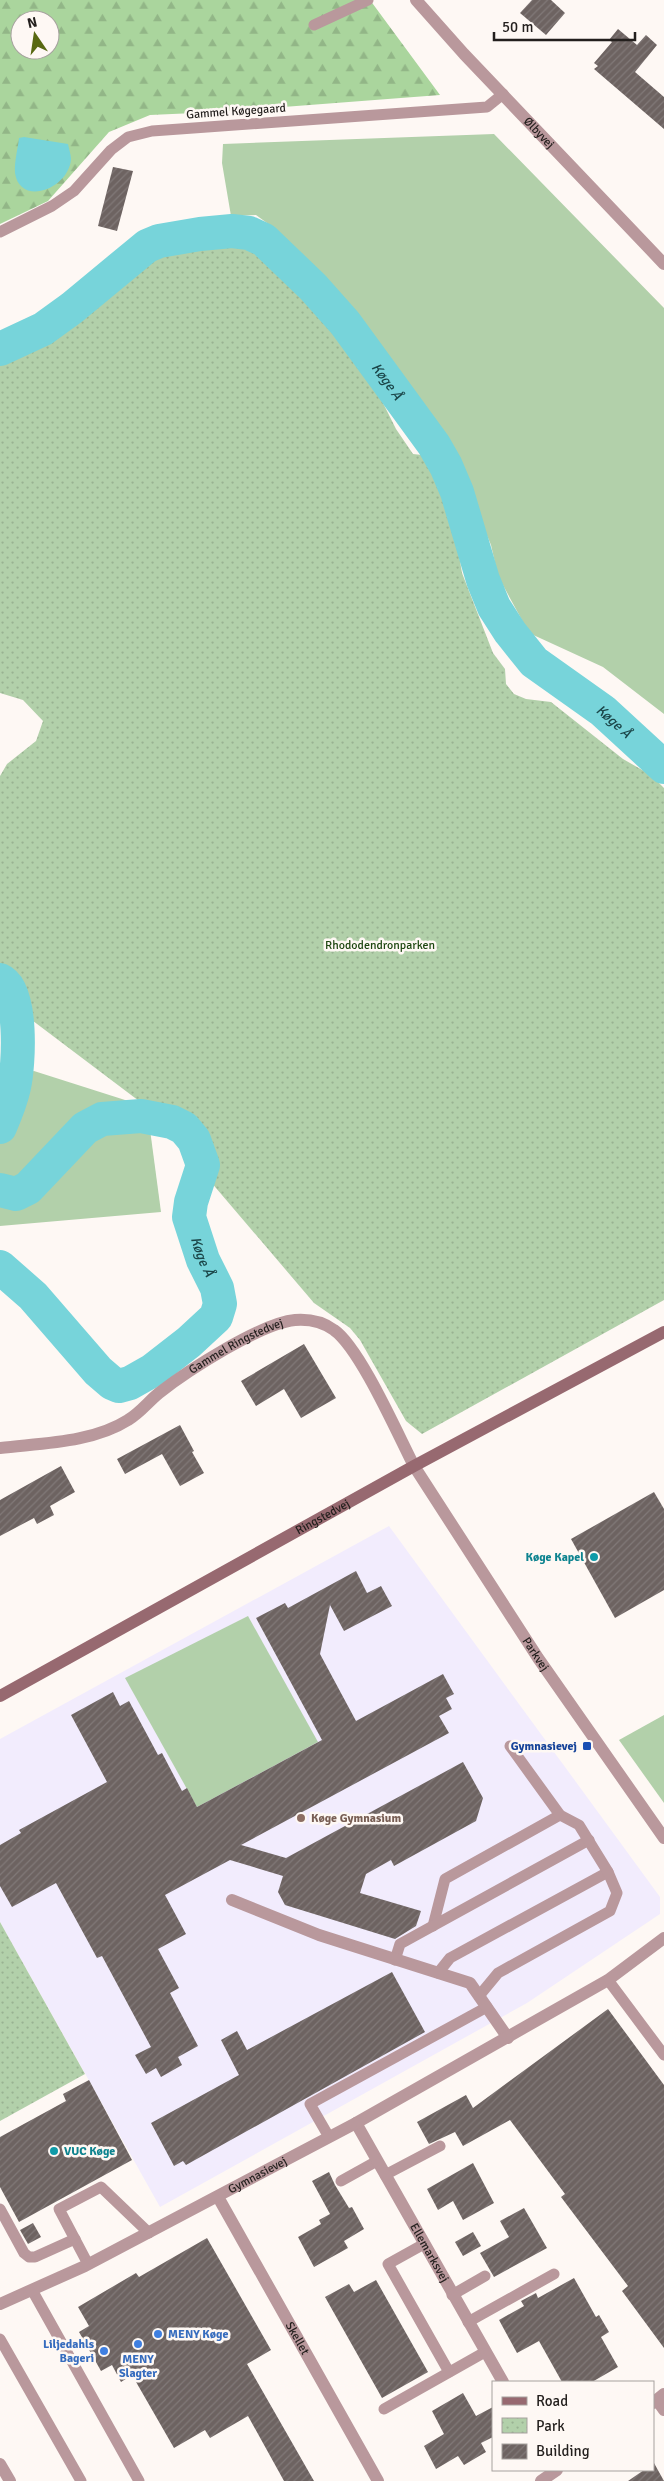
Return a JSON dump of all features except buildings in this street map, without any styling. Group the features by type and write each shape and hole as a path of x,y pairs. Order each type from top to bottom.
{"main road":[{"name":"Ringstedvej","path":"0,1696 414,1466 664,1332"},
{"name":"Ringstedvej","path":"646,1342 664,1339"}],"street":[{"name":"Ølbyvej","path":"416,0 664,264"},
{"name":"Gammel Ringstedvej","path":"0,1448 84,1438 128,1421 160,1392 212,1356 275,1325 295,1320 321,1322 336,1331 353,1349 414,1466"},
{"name":"Parkvej","path":"414,1466 538,1658 664,1838"},
{"path":"232,1900 319,1935 470,1983 508,2038"},
{"name":"Gymnasievej","path":"0,2304 88,2264 329,2138 608,1980 664,1938"},
{"name":"Ellemarksvej","path":"356,2123 502,2381"},
{"name":"Skellet","path":"218,2197 378,2481"},
{"path":"0,2464 10,2481"},
{"path":"542,2481 556,2471"}],"lane":[{"path":"314,25 368,0"},
{"name":"Gammel Køgegaard","path":"0,232 52,206 74,191 111,150 128,138 152,131 487,107 503,94"},
{"path":"479,1996 498,1973 610,1911 617,1893 608,1872 579,1824 560,1815 510,1746"},
{"path":"432,1926 445,1879 560,1815"},
{"path":"395,1960 400,1944 589,1840"},
{"path":"438,1973 450,1958 608,1872"},
{"path":"608,1980 664,2055"},
{"path":"329,2138 310,2104 487,2007"},
{"path":"385,2175 440,2146"},
{"path":"342,2181 377,2161"},
{"path":"88,2264 59,2210 101,2187 149,2233"},
{"path":"0,2208 28,2257 35,2257 75,2239"},
{"path":"424,2244 388,2264 449,2372"},
{"path":"468,2322 554,2274"},
{"path":"452,2295 485,2276"},
{"path":"32,2290 139,2481"},
{"path":"0,2340 81,2481"},
{"path":"384,2409 485,2352"}],"shaded area":[{"name":"Køge Gymnasium","path":"389,1526 660,1897 660,1914 527,2003 160,2207 0,1922 0,1739"}],"green space":[{"path":"0,0 370,0 440,95 217,112 150,115 109,132 48,201 0,224"},
{"path":"494,134 664,308 664,714 603,667 529,633 498,576 491,545 483,526 475,496 442,432 400,375 358,324 351,305 326,280 297,258 278,231 256,215 231,216 222,163 223,144"},
{"name":"Rhododendronparken","path":"227,242 242,242 255,248 275,264 286,282 331,323 345,347 372,381 396,429 413,454 422,455 428,463 455,531 462,573 493,653 505,669 506,684 514,694 526,699 551,702 623,759 651,775 664,788 664,1300 422,1434 406,1421 360,1340 350,1328 314,1303 147,1107 0,996 0,776 7,764 36,741 43,721 23,700 0,693 0,360 42,345 72,325 147,260 163,252 180,249 190,252 194,248"},
{"path":"34,1071 147,1107 161,1212 0,1226 0,1082"},
{"path":"248,1616 318,1742 197,1807 125,1678"},
{"path":"664,1715 664,1803 619,1740"},
{"path":"0,1922 85,2074 0,2121"}],"water":[{"path":"24,137 68,144 71,159 68,170 54,186 34,191 26,189 19,183 15,173 16,160 19,138"}],"waterway":[{"name":"Køge Å","path":"0,349 43,329 72,308 147,246 159,241 232,231 249,233 264,240 313,287 345,323 434,445 446,466 457,492 483,580 494,607 510,632 534,662 603,711 664,767"},
{"name":"Køge Å","path":"0,980 7,987 13,998 16,1012 18,1046 14,1087 0,1127"},
{"name":"Køge Å","path":"0,1190 16,1194 28,1188 85,1128 102,1119 141,1116 172,1122 184,1128 194,1140 203,1165 191,1202 189,1217 203,1260 217,1288 220,1304 216,1317 189,1342 153,1370 130,1383 119,1386 112,1383 98,1371 33,1296 0,1267"}],"place":[{"name":"Køge Kapel","path":"594,1557"},
{"name":"Gymnasievej","path":"587,1746"},
{"name":"Køge Gymnasium","path":"301,1818"},
{"name":"VUC Køge","path":"54,2151"},
{"name":"MENY Køge","path":"158,2334"},
{"name":"MENY Slagter","path":"138,2344"},
{"name":"Liljedahls Bageri","path":"104,2351"}]}
